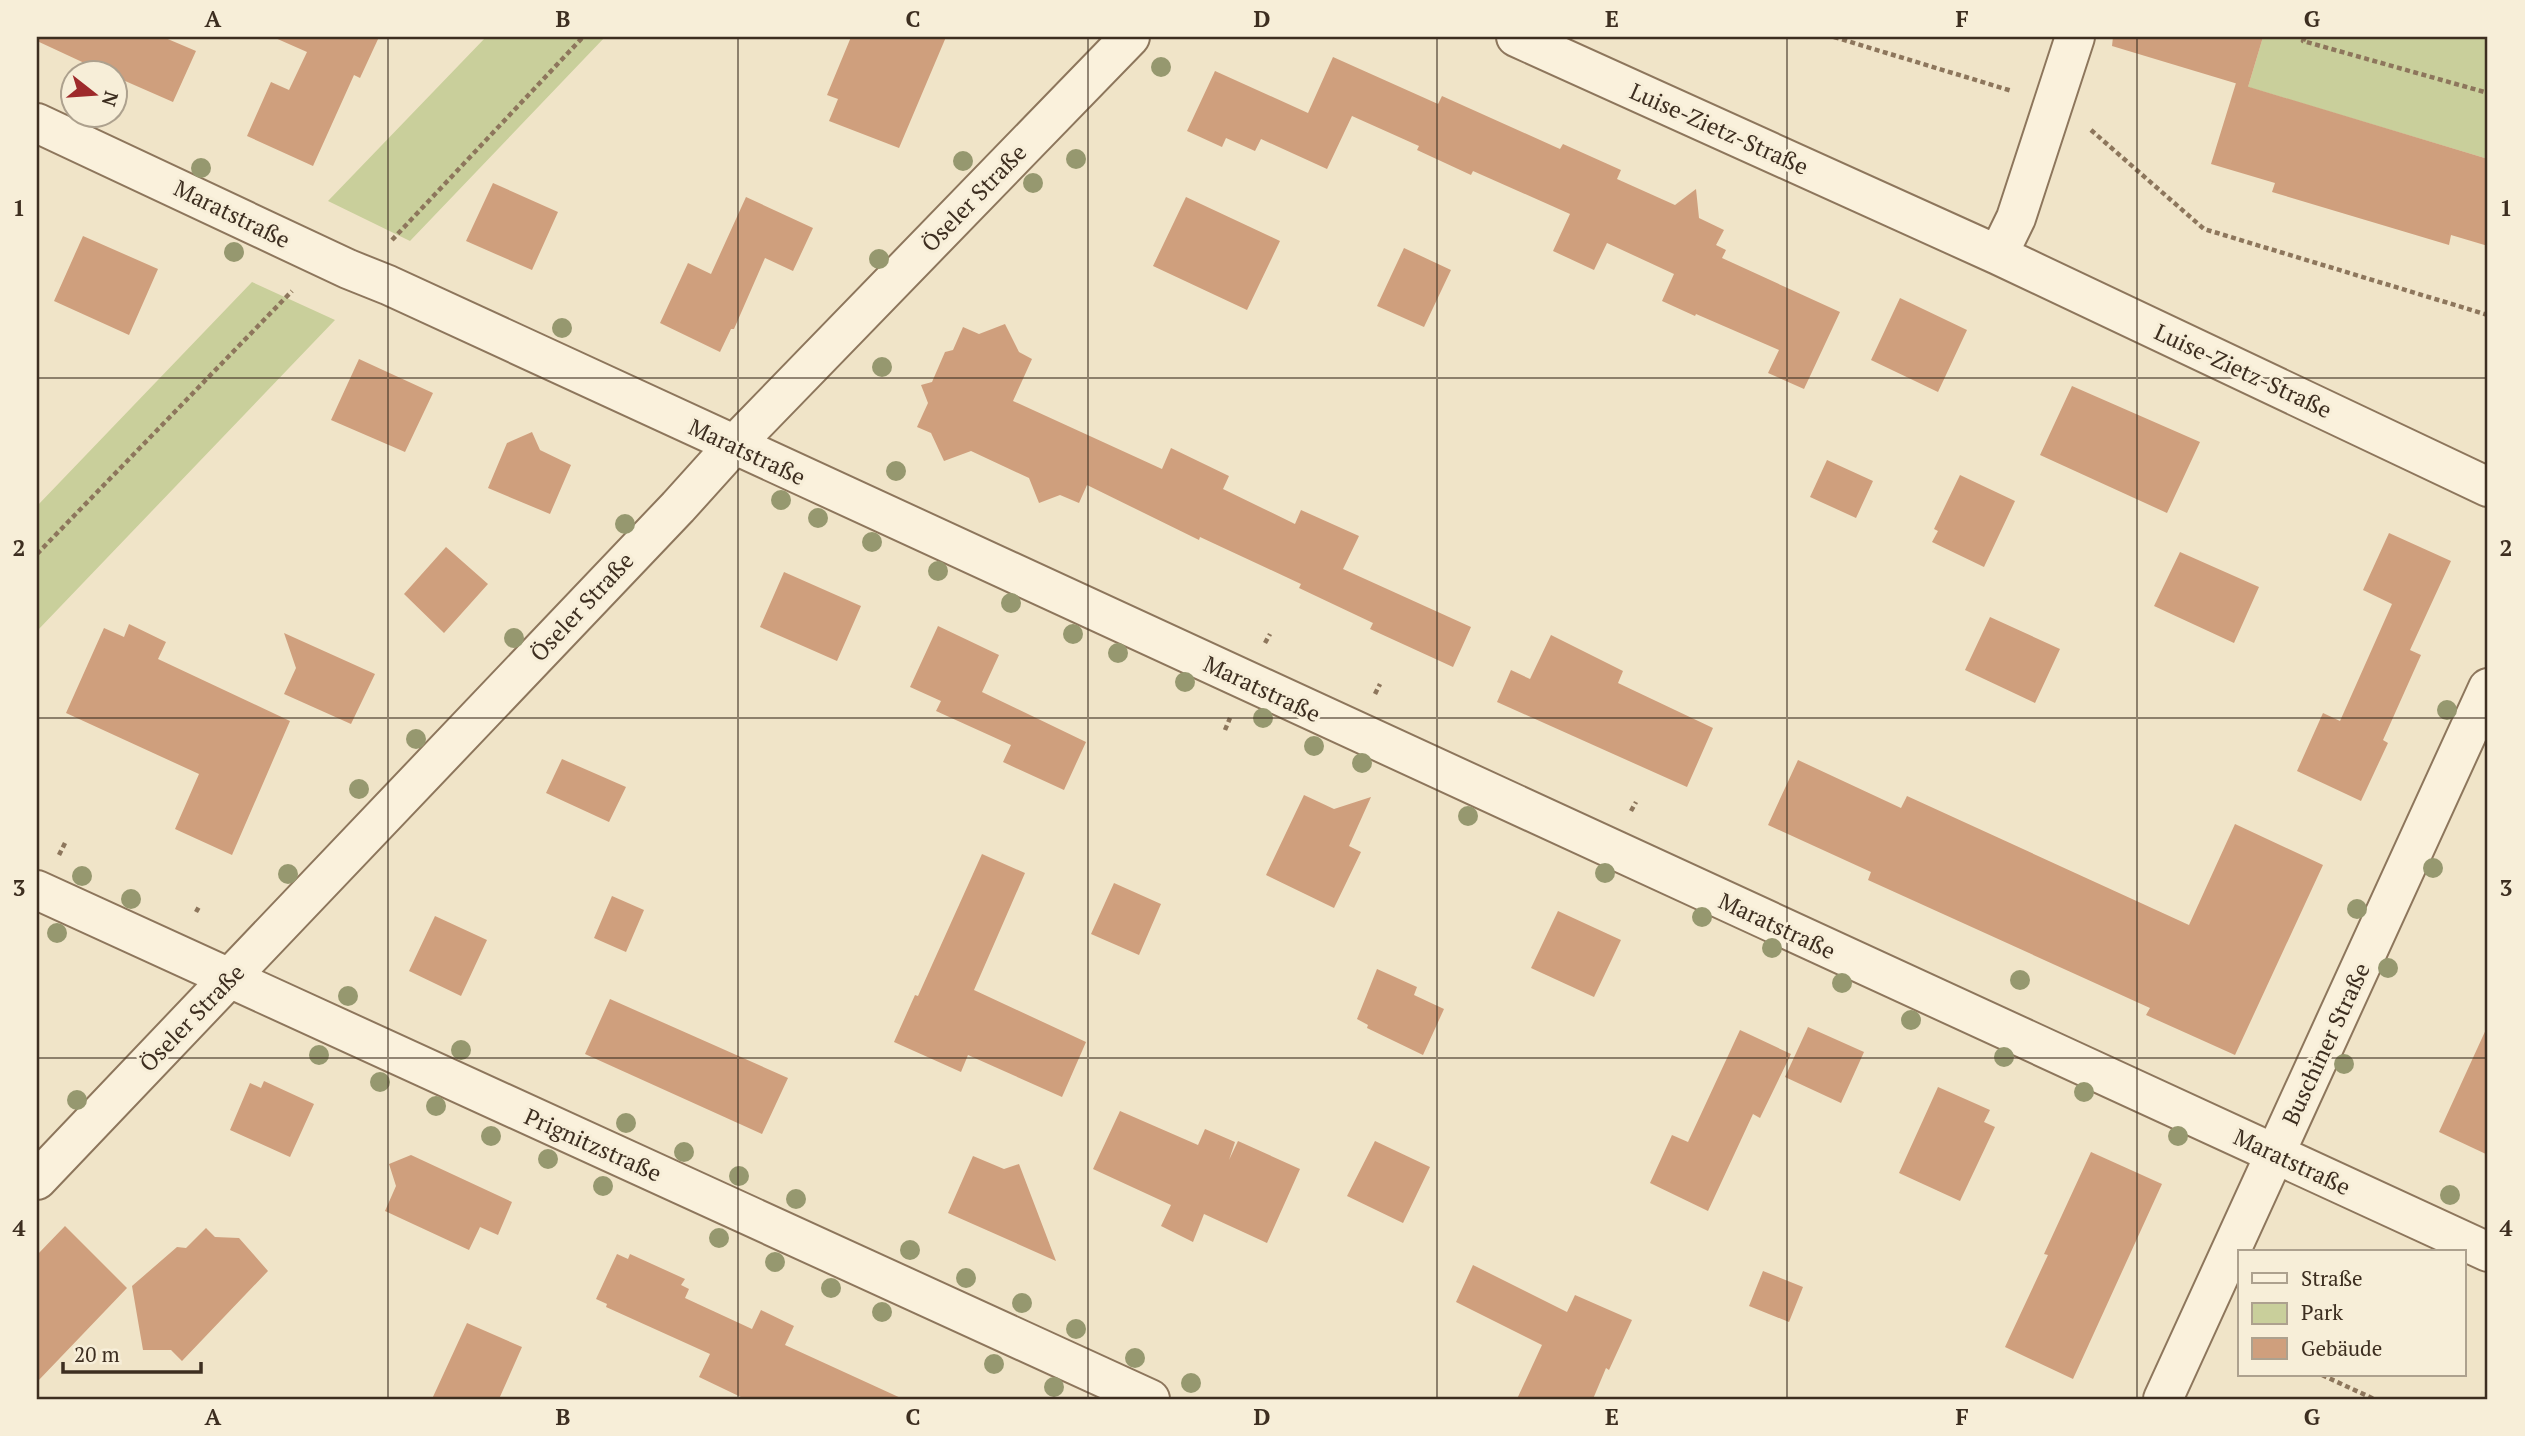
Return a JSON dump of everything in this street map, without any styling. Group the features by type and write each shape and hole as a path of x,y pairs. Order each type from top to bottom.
{"street":[{"name":"Öseler Straße","path":"37,1180 733,446 1130,37"},
{"name":"Luise-Zietz-Straße","path":"1516,37 1998,255 2488,487"},
{"path":"1998,255 2017,218 2075,37"},
{"name":"Maratstraße","path":"37,123 348,269 388,285 2488,1252"},
{"name":"Buschiner Straße","path":"2163,1399 2488,688"},
{"name":"Prignitzstraße","path":"37,890 1150,1399"}],"path":[{"path":"397,234 583,37"},
{"path":"1834,37 2054,103 2083,123 2204,229 2488,315"},
{"path":"2305,37 2303,41 2488,93"},
{"path":"37,554 238,347"},
{"path":"196,912 200,905"},
{"path":"2324,1376 2374,1399"}],"green space":[{"path":"486,37 605,37 410,241 328,201"},
{"path":"2263,37 2488,37 2488,159 2248,87"},
{"path":"252,282 335,320 37,631 37,506"}],"building":[{"path":"37,37 163,37 196,51 173,102 130,83 130,60 78,60 37,41"},
{"path":"273,37 379,37 360,78 354,75 313,166 247,136 271,82 289,90 307,52"},
{"path":"851,37 946,37 899,148 829,121 838,99 827,95"},
{"path":"2113,37 2263,37 2248,87 2112,46"},
{"path":"1333,57 1438,104 1442,96 1560,149 1563,144 1621,170 1617,179 1675,205 1696,189 1699,218 1724,230 1716,245 1726,250 1722,258 1840,312 1804,389 1768,373 1779,350 1662,301 1674,274 1607,243 1594,270 1553,251 1570,214 1473,171 1471,175 1417,150 1419,146 1352,116 1327,169 1261,139 1255,151 1226,138 1222,147 1187,131 1215,71 1308,113"},
{"path":"2236,83 2488,159 2488,246 2451,235 2449,245 2272,192 2275,183 2211,164"},
{"path":"493,183 558,212 532,270 466,241"},
{"path":"746,197 813,228 793,271 765,258 734,329 731,329 720,352 660,323 688,263 711,274"},
{"path":"1186,197 1280,241 1247,310 1153,266"},
{"path":"83,236 158,269 129,335 54,301"},
{"path":"1404,248 1451,270 1424,327 1377,306"},
{"path":"1900,298 1967,330 1938,392 1871,360"},
{"path":"1005,324 1019,352 1032,359 1013,401 1162,469 1171,448 1229,476 1223,489 1295,524 1301,510 1359,536 1343,569 1471,627 1453,667 1370,629 1373,623 1299,588 1301,584 1200,537 1199,540 1087,485 1079,503 1060,495 1039,503 1029,478 971,451 944,461 931,433 917,427 928,403 921,385 932,382 945,352 953,350 963,327 979,334"},
{"path":"359,359 433,393 405,452 331,420"},
{"path":"2072,386 2200,442 2167,513 2040,455"},
{"path":"532,432 540,450 571,465 550,514 488,488 507,443"},
{"path":"1827,460 1873,481 1856,518 1810,497"},
{"path":"1960,475 2015,501 1984,567 1932,542 1938,531 1934,529"},
{"path":"2389,533 2451,561 2410,650 2421,655 2383,740 2388,743 2361,801 2297,771 2323,713 2340,721 2392,604 2363,590"},
{"path":"446,547 488,584 444,633 404,594"},
{"path":"2180,552 2259,587 2234,643 2154,606"},
{"path":"784,572 861,606 837,661 760,627"},
{"path":"1990,617 2060,649 2035,703 1965,670"},
{"path":"129,624 166,642 158,659 290,721 232,855 175,829 199,774 66,713 104,628 124,637"},
{"path":"938,626 999,655 982,692 1086,742 1064,790 1003,762 1011,745 936,711 941,701 910,687"},
{"path":"284,633 375,674 351,724 284,694 296,668"},
{"path":"1551,635 1623,671 1618,683 1713,728 1687,787 1497,702 1511,670 1530,679"},
{"path":"562,759 626,787 609,822 546,793"},
{"path":"1798,760 1901,808 1907,796 2189,925 2235,824 2323,865 2235,1055 2146,1015 2150,1008 1868,880 1871,872 1768,825"},
{"path":"1304,795 1334,809 1371,797 1349,846 1361,852 1334,908 1266,875"},
{"path":"982,854 1025,873 974,990 1086,1042 1062,1097 968,1055 961,1072 894,1042 915,995 918,996"},
{"path":"1114,883 1161,904 1139,955 1091,934"},
{"path":"612,896 644,910 626,952 594,938"},
{"path":"1558,911 1621,940 1594,997 1531,968"},
{"path":"435,916 487,940 461,996 409,971"},
{"path":"1377,969 1417,987 1414,995 1444,1009 1423,1055 1367,1028 1368,1025 1357,1019"},
{"path":"610,999 788,1078 762,1134 585,1054"},
{"path":"2488,1025 2488,1155 2439,1132"},
{"path":"1808,1027 1864,1052 1841,1103 1785,1077"},
{"path":"1740,1030 1791,1054 1760,1118 1753,1114 1708,1211 1650,1183 1672,1135 1688,1142"},
{"path":"264,1081 314,1104 290,1157 230,1130 250,1083 261,1088"},
{"path":"1938,1087 1990,1110 1984,1122 1995,1127 1960,1201 1899,1173"},
{"path":"1120,1111 1198,1145 1205,1129 1235,1142 1229,1160 1238,1141 1300,1169 1267,1243 1204,1214 1193,1242 1161,1226 1171,1205 1093,1169"},
{"path":"1375,1141 1430,1167 1403,1223 1347,1196"},
{"path":"2091,1152 2162,1184 2073,1379 2005,1347 2048,1255 2044,1254"},
{"path":"411,1155 512,1202 498,1235 480,1227 469,1250 385,1211 396,1186 389,1164"},
{"path":"973,1156 1004,1169 1019,1164 1056,1261 948,1213"},
{"path":"65,1226 127,1288 37,1382 37,1255"},
{"path":"206,1228 215,1237 239,1238 268,1271 182,1361 171,1350 143,1350 132,1286 177,1247 186,1248"},
{"path":"617,1254 628,1259 630,1254 685,1279 681,1285 689,1289 685,1298 752,1329 761,1310 794,1326 785,1345 903,1399 745,1399 699,1377 710,1354 606,1307 607,1304 596,1299"},
{"path":"1473,1265 1567,1312 1575,1295 1632,1320 1593,1399 1517,1399 1542,1345 1456,1302"},
{"path":"1763,1271 1803,1287 1789,1322 1749,1306"},
{"path":"467,1323 522,1347 499,1399 432,1399"}]}
